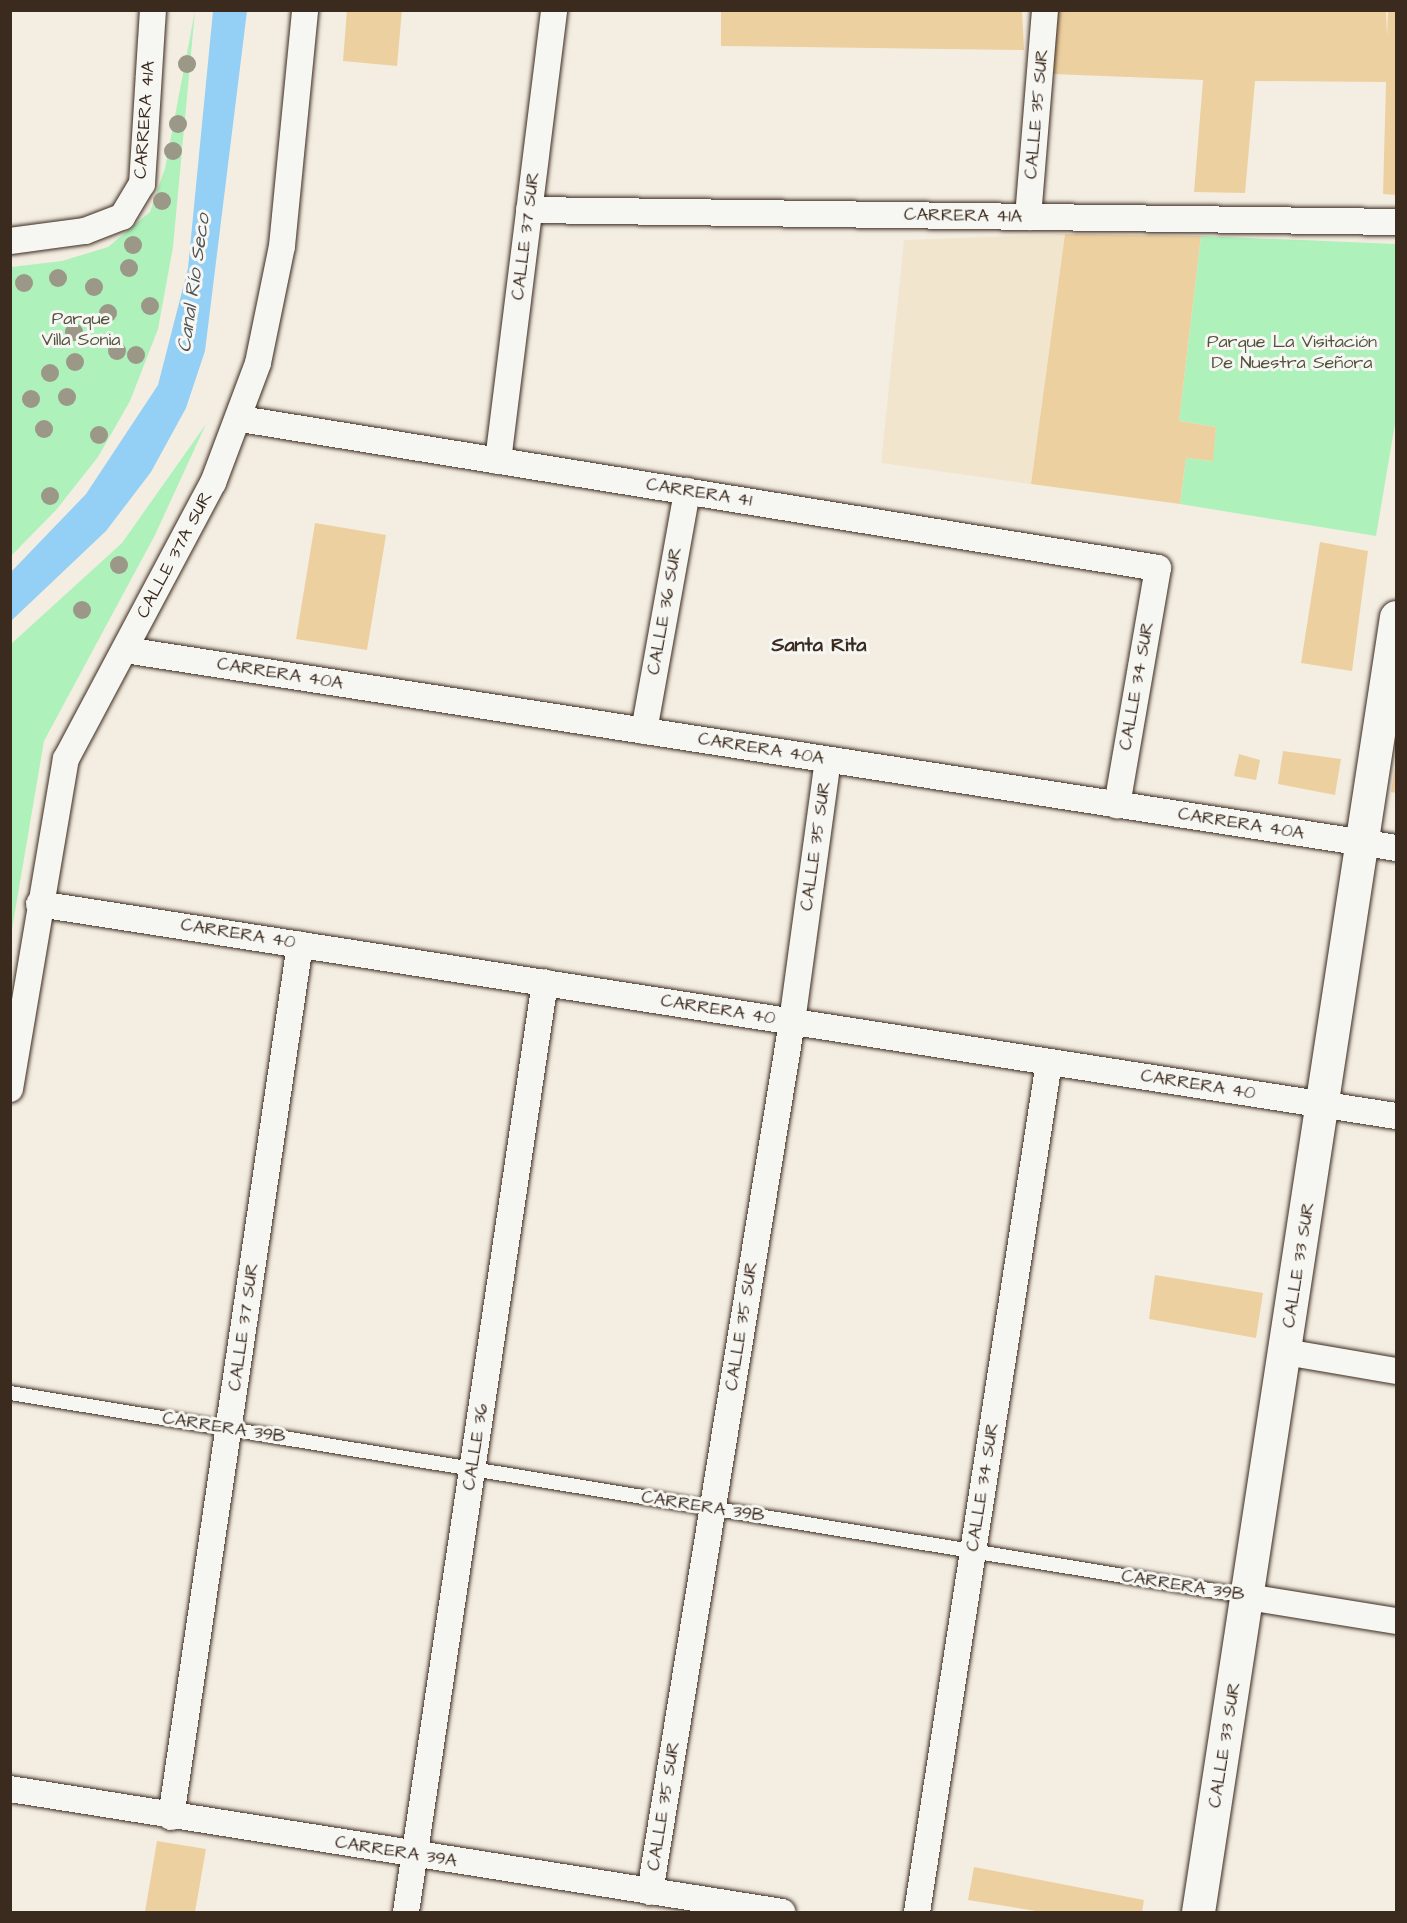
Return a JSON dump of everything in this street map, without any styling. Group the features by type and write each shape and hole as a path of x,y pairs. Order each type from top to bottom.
{"street":[{"name":"CARRERA 41A","path":"10,242 85,231 122,217 142,184 153,10"},
{"name":"CALLE 37A SUR","path":"10,1089 39,904 66,759 193,523 241,419 273,307 305,10"},
{"name":"CALLE 37 SUR","path":"498,461 554,10"},
{"name":"CALLE 35 SUR","path":"1028,218 1045,10"},
{"name":"CARRERA 41A","path":"529,210 1396,222"},
{"name":"CARRERA 41","path":"241,419 1158,568"},
{"name":"CALLE 36 SUR","path":"644,730 687,491"},
{"name":"CALLE 34 SUR","path":"1117,805 1158,568"},
{"name":"CALLE 33 SUR","path":"1198,1912 1286,1352 1396,617"},
{"name":"CARRERA 40A","path":"125,650 1396,848"},
{"name":"CALLE 35 SUR","path":"650,1892 792,1022 828,760"},
{"name":"CARRERA 40","path":"39,904 1396,1116"},
{"name":"CALLE 37 SUR","path":"171,1817 300,944"},
{"name":"CALLE 36","path":"406,1912 545,982"},
{"name":"CALLE 34 SUR","path":"917,1912 1048,1062"},
{"path":"1286,1352 1396,1371"},
{"name":"CARRERA 39B","path":"1248,1597 1396,1621"},
{"name":"CARRERA 39A","path":"10,1789 171,1817 782,1912"}],"lane":[{"name":"CARRERA 39B","path":"10,1393 1248,1597"}],"shaded area":[{"path":"1065,234 1031,484 881,463 904,240"}],"green space":[{"name":"Parque Villa Sonia","path":"195,11 173,247 158,329 130,401 98,457 56,510 11,556 11,267 62,261 108,247 150,212 165,168"},
{"name":"Parque La Visitación De Nuestra Señora","path":"1201,236 1396,244 1396,418 1376,536 1180,504 1186,458 1212,461 1216,427 1179,421"},
{"path":"206,424 155,535 44,741 11,935 11,644 122,543"}],"water":[{"name":"Canal Río Seco","path":"213,11 247,11 205,351 186,408 151,472 106,531 11,621 11,572 86,494 158,385 188,268"}],"building":[{"path":"347,10 402,10 397,66 343,61"},
{"path":"721,10 1022,10 1024,50 721,46"},
{"path":"1058,10 1386,10 1387,36 1388,10 1396,10 1396,195 1383,194 1386,82 1255,81 1245,193 1194,192 1203,80 1053,74"},
{"path":"1065,234 1201,236 1179,421 1216,427 1213,461 1186,458 1180,504 1031,484"},
{"path":"315,523 386,535 367,650 296,639"},
{"path":"1320,542 1368,551 1352,671 1301,663"},
{"path":"1283,751 1341,759 1335,795 1278,784"},
{"path":"1239,754 1260,760 1256,780 1234,776"},
{"path":"1396,767 1396,793 1391,792"},
{"path":"1155,1275 1263,1293 1256,1338 1149,1319"},
{"path":"157,1841 206,1849 195,1912 145,1912"},
{"path":"974,1867 1144,1900 1142,1912 1042,1912 968,1900"}],"district":[{"name":"Santa Rita","path":"819,645"}]}
